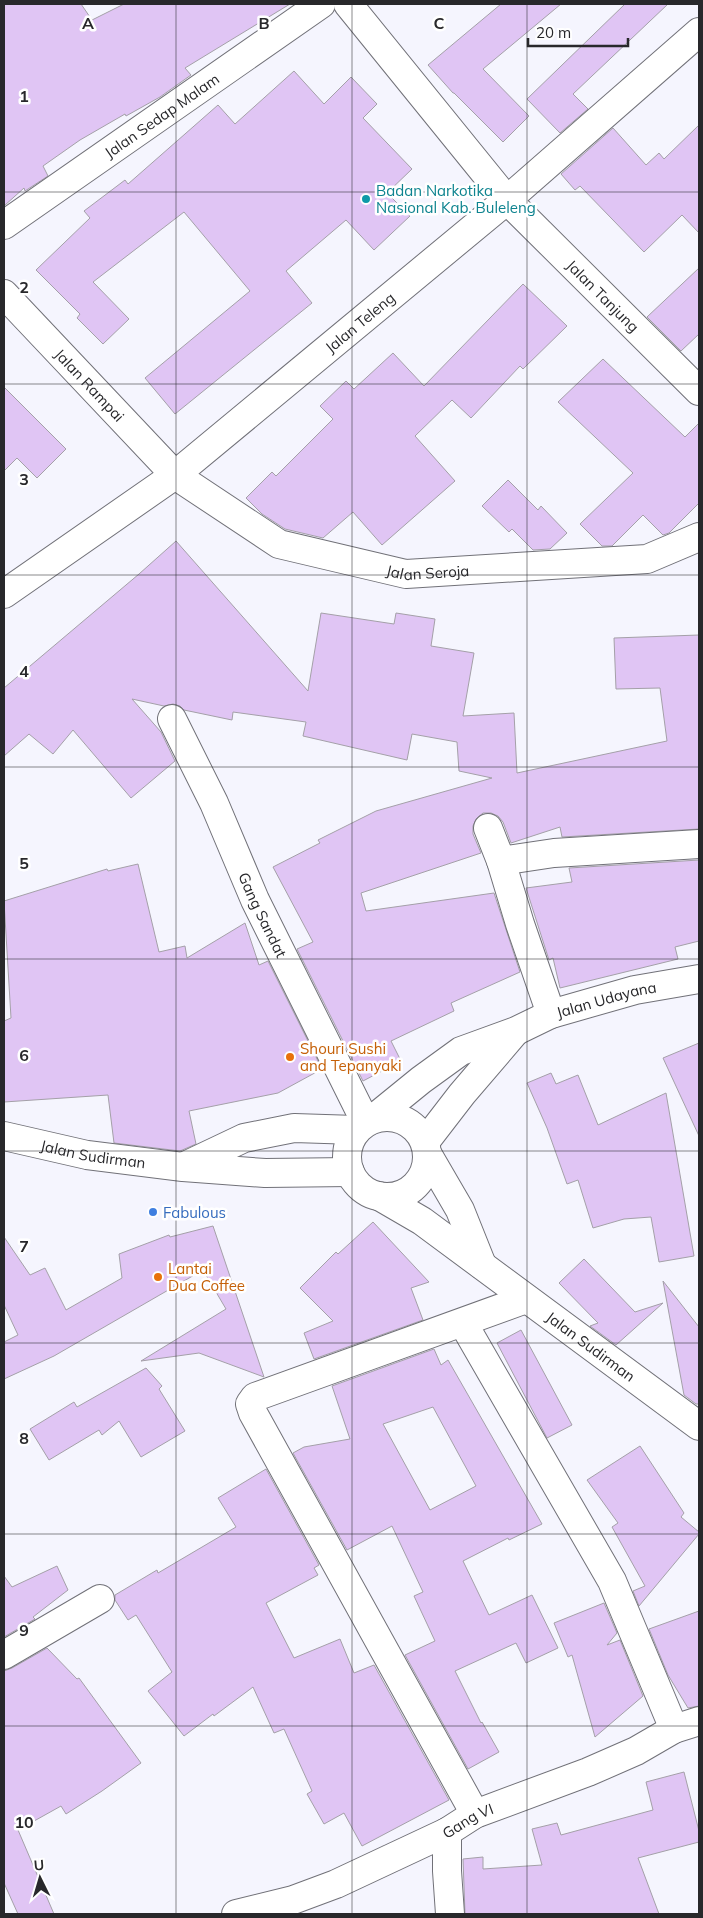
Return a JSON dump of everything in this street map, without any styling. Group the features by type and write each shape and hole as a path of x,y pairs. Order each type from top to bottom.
{"street":[{"name":"Jalan Sedap Malam","path":"4,225 321,4"},
{"path":"348,4 506,200"},
{"name":"Jalan Teleng","path":"4,594 175,475 506,200 699,32"},
{"name":"Jalan Tanjung","path":"506,200 699,391"},
{"name":"Jalan Rampai","path":"4,294 175,475"},
{"name":"Jalan Seroja","path":"175,475 279,544 406,574 647,559 699,537"},
{"name":"Gang Sandat","path":"172,719 214,803 255,900 364,1121"},
{"path":"488,828 501,861 520,924 551,1014"},
{"path":"501,861 554,854 699,844"},
{"name":"Jalan Udayana","path":"364,1121 461,1051 516,1031 551,1014 635,990 699,979"},
{"name":"Jalan Udayana","path":"426,1149 446,1114 516,1031"},
{"path":"184,1167 244,1138 294,1128 385,1117 398,1118 409,1123 418,1131 460,1210 483,1266"},
{"path":"364,1121 349,1143 347,1158 350,1172 357,1183 367,1191 379,1196 391,1196 403,1194 413,1187 421,1178 426,1167 426,1149"},
{"name":"Jalan Sudirman","path":"4,1136 87,1155 184,1167 265,1173 350,1172"},
{"name":"Jalan Sudirman","path":"379,1196 422,1221 699,1426"},
{"path":"475,1814 252,1413 250,1404 255,1397 526,1299"},
{"path":"463,1323 612,1581 687,1725"},
{"path":"4,1655 100,1599"},
{"name":"Gang VI","path":"236,1914 293,1900 336,1884 447,1832 475,1814 604,1765 687,1725"},
{"path":"447,1832 450,1914"}],"building":[{"path":"4,4 81,4 92,20 124,4 290,4 185,68 191,75 160,97 126,116 125,114 80,140 43,166 48,176 25,191 24,188 4,206"},
{"path":"501,4 561,4 483,69 529,116 503,142 453,93 428,65"},
{"path":"625,4 668,4 573,94 588,109 560,133 527,99"},
{"path":"294,71 324,104 351,77 377,104 363,118 412,169 387,193 410,216 374,250 346,220 286,271 312,303 175,414 145,378 250,291 184,212 93,282 129,319 103,344 77,318 80,314 36,270 90,218 84,211 125,180 128,184 218,105 235,124"},
{"path":"699,125 699,233 682,215 644,252 580,186 575,190 561,174 613,128 646,165 659,153 664,159"},
{"path":"699,268 699,334 681,351 647,317"},
{"path":"523,284 567,326 523,369 520,366 471,418 452,400 415,436 455,481 382,545 353,512 323,538 285,529 262,514 246,498 272,472 276,476 333,419 320,406 346,381 354,389 393,353 424,386"},
{"path":"603,359 685,437 699,423 699,503 669,533 663,535 643,515 612,546 602,546 580,524 633,473 558,402"},
{"path":"4,387 66,449 37,478 17,458 4,471"},
{"path":"508,480 538,510 541,506 567,533 550,549 533,550 512,529 509,532 482,506"},
{"path":"176,541 308,691 321,613 394,624 396,613 435,619 431,646 474,653 463,716 514,713 517,773 667,741 660,688 616,689 614,638 699,635 699,829 562,837 560,827 511,843 503,822 498,816 491,813 483,813 476,819 473,826 473,834 481,853 361,893 366,911 494,893 520,972 451,1003 454,1011 391,1041 401,1061 363,1081 297,949 313,942 273,867 320,843 318,840 376,811 492,778 459,771 457,742 412,734 407,760 303,736 306,722 233,712 232,720 184,710 180,706 173,704 164,706 132,699 161,732 175,761 131,798 73,730 53,754 29,734 4,756 4,688"},
{"path":"699,860 699,941 675,947 678,959 560,988 553,958 549,960 526,888 572,882 569,868"},
{"path":"138,864 159,952 185,946 187,958 245,923 259,965 268,961 322,1069 278,1093 189,1111 196,1144 180,1151 114,1143 108,1095 4,1102 4,1021 11,1018 4,901 107,869 108,871"},
{"path":"699,1043 699,1136 663,1058"},
{"path":"551,1073 556,1084 578,1075 598,1125 666,1093 694,1256 659,1262 651,1217 624,1219 593,1228 578,1180 567,1184 547,1128 527,1083"},
{"path":"373,1222 429,1282 411,1288 423,1320 314,1359 304,1333 333,1321 300,1288 336,1252 338,1254"},
{"path":"213,1226 264,1377 199,1353 141,1361 226,1309 203,1270 54,1356 4,1379 4,1342 18,1335 4,1305 4,1237 30,1275 45,1268 66,1310 122,1278 119,1254 169,1235 170,1237"},
{"path":"584,1259 635,1312 663,1303 616,1345 590,1326 598,1323 559,1283"},
{"path":"663,1281 699,1327 699,1404 696,1404 684,1395"},
{"path":"521,1330 572,1425 547,1438 497,1343"},
{"path":"434,1349 441,1365 448,1360 542,1524 509,1540 508,1538 463,1561 489,1615 532,1595 558,1648 526,1663 516,1643 455,1671 481,1723 499,1752 468,1769 405,1655 435,1641 414,1596 423,1592 392,1526 347,1550 293,1453 304,1447 350,1439 332,1386","holes":["433,1407 476,1486 430,1510 383,1424"]},
{"path":"146,1368 162,1386 159,1389 185,1431 141,1457 119,1421 102,1435 99,1430 49,1460 30,1429 74,1402 77,1407"},
{"path":"640,1446 684,1513 681,1517 699,1534 639,1606 633,1591 645,1586 612,1527 618,1523 587,1480"},
{"path":"266,1469 319,1565 314,1568 318,1575 266,1603 294,1658 340,1639 354,1673 374,1665 449,1800 362,1846 344,1813 324,1824 307,1794 312,1791 284,1729 274,1733 253,1687 184,1736 148,1691 172,1672 136,1615 128,1620 115,1600 115,1595 157,1570 158,1573 236,1527 218,1498"},
{"path":"57,1566 68,1590 33,1617 35,1619 4,1637 4,1576 12,1587"},
{"path":"604,1603 617,1633 607,1645 620,1640 643,1696 595,1737 572,1655 568,1657 554,1623"},
{"path":"699,1611 699,1706 688,1708 668,1675 649,1629"},
{"path":"47,1648 77,1679 79,1678 141,1763 66,1814 61,1806 18,1830 54,1914 18,1914 4,1883 4,1671"},
{"path":"684,1772 699,1831 699,1842 638,1858 659,1914 465,1914 463,1859 483,1857 483,1869 542,1865 532,1829 557,1823 561,1835 653,1810 646,1782"}],"place":[{"name":"Badan Narkotika Nasional Kab. Buleleng","path":"366,199"},
{"name":"Shouri Sushi and Tepanyaki","path":"290,1057"},
{"name":"Fabulous","path":"153,1212"},
{"name":"Lantai Dua Coffee","path":"158,1277"}]}
